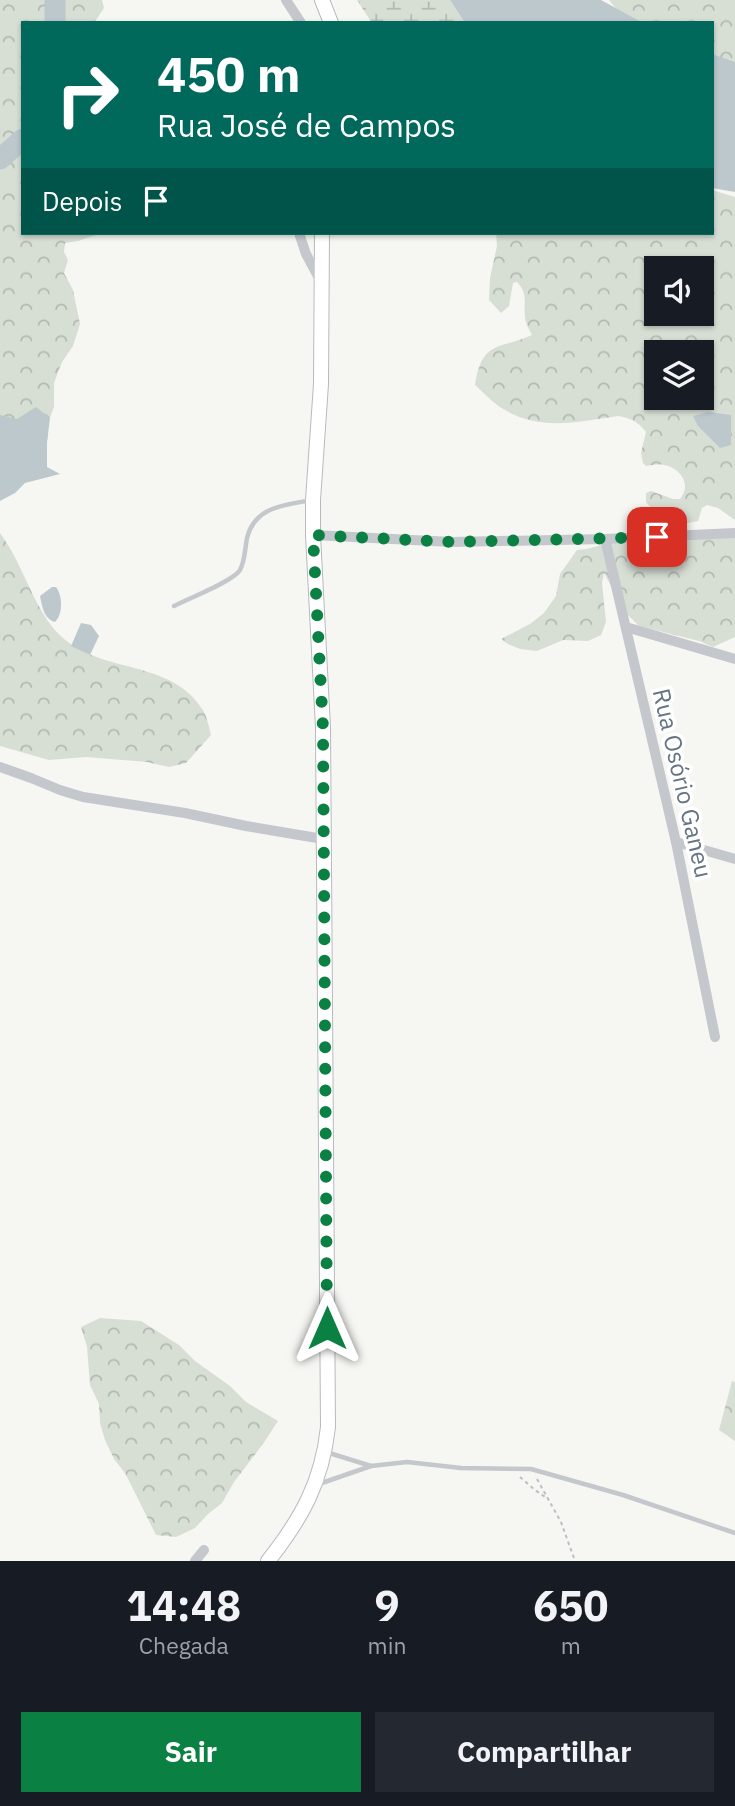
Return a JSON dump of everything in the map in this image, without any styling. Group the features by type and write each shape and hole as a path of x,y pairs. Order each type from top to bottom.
{"main road":[{"path":"322,0 330,21"},
{"path":"268,1561 301,1516 315,1486 325,1452 328,1427 323,728 313,535 321,384 322,235"}],"street":[{"path":"286,0 300,21"},
{"path":"300,235 321,283"},
{"path":"313,535 452,542 735,533"},
{"name":"Rua Osório Ganeu","path":"605,539 676,842 715,1037"},
{"path":"626,626 735,659"},
{"path":"0,768 83,797 323,839"},
{"path":"676,842 735,859"},
{"path":"195,1561 204,1550"}],"lane":[{"path":"174,606 239,572 250,529 270,508 313,500"},
{"path":"325,1452 371,1466"},
{"path":"315,1486 371,1466 407,1462 461,1468 531,1469 623,1495 735,1533"}],"path":[{"path":"512,1469 535,1490 551,1500"},
{"path":"531,1469 551,1500 575,1561"}],"green space":[{"path":"0,0 102,0 104,8 95,21 21,21 21,235 96,235 65,243 64,252 68,260 64,273 73,290 80,324 73,346 62,362 54,383 54,407 48,423 48,439 41,443 0,431"},
{"path":"357,0 450,0 464,21 371,21"},
{"path":"609,0 735,0 735,74 714,70 714,21 631,21"},
{"path":"714,191 735,197 735,520 718,508 707,505 702,508 698,521 673,524 663,520 646,502 646,493 651,491 680,499 685,483 680,473 670,467 646,466 643,463 641,453 646,432 630,419 618,416 558,423 529,420 500,407 475,385 482,360 487,353 532,335 525,319 521,287 517,282 513,283 509,306 501,313 489,300 490,278 497,246 496,235 714,235"},
{"path":"735,532 735,637 713,647 639,626 625,612 604,573 602,583 606,622 601,635 588,641 563,640 537,651 520,649 501,639 530,624 544,613 556,596 560,574 577,550 623,540"},
{"path":"0,533 37,603 63,638 97,657 173,682 189,694 203,710 211,735 186,763 169,767 147,762 86,757 49,760 0,746"},
{"path":"100,1318 141,1321 179,1345 246,1402 278,1421 222,1503 195,1528 176,1537 156,1535 105,1440 100,1423 99,1404 90,1385 87,1347 81,1327"},
{"path":"732,1381 735,1382 735,1441 719,1430"}],"shaded area":[{"path":"450,0 601,0 639,21 464,21"},
{"path":"714,55 735,62 735,192 714,188"},
{"path":"36,407 50,418 47,467 60,474 25,483 15,493 0,501 0,415 17,419"},
{"path":"708,412 731,415 731,445 720,448 698,426 693,416"},
{"path":"56,587 61,600 60,615 55,622 46,615 40,596"},
{"path":"81,623 91,625 99,636 90,655 71,646"}],"waterway":[{"path":"55,0 55,21"},
{"path":"0,159 21,141"}],"route":[{"path":"327,1328 323,728 313,535 452,542 657,537"}]}
